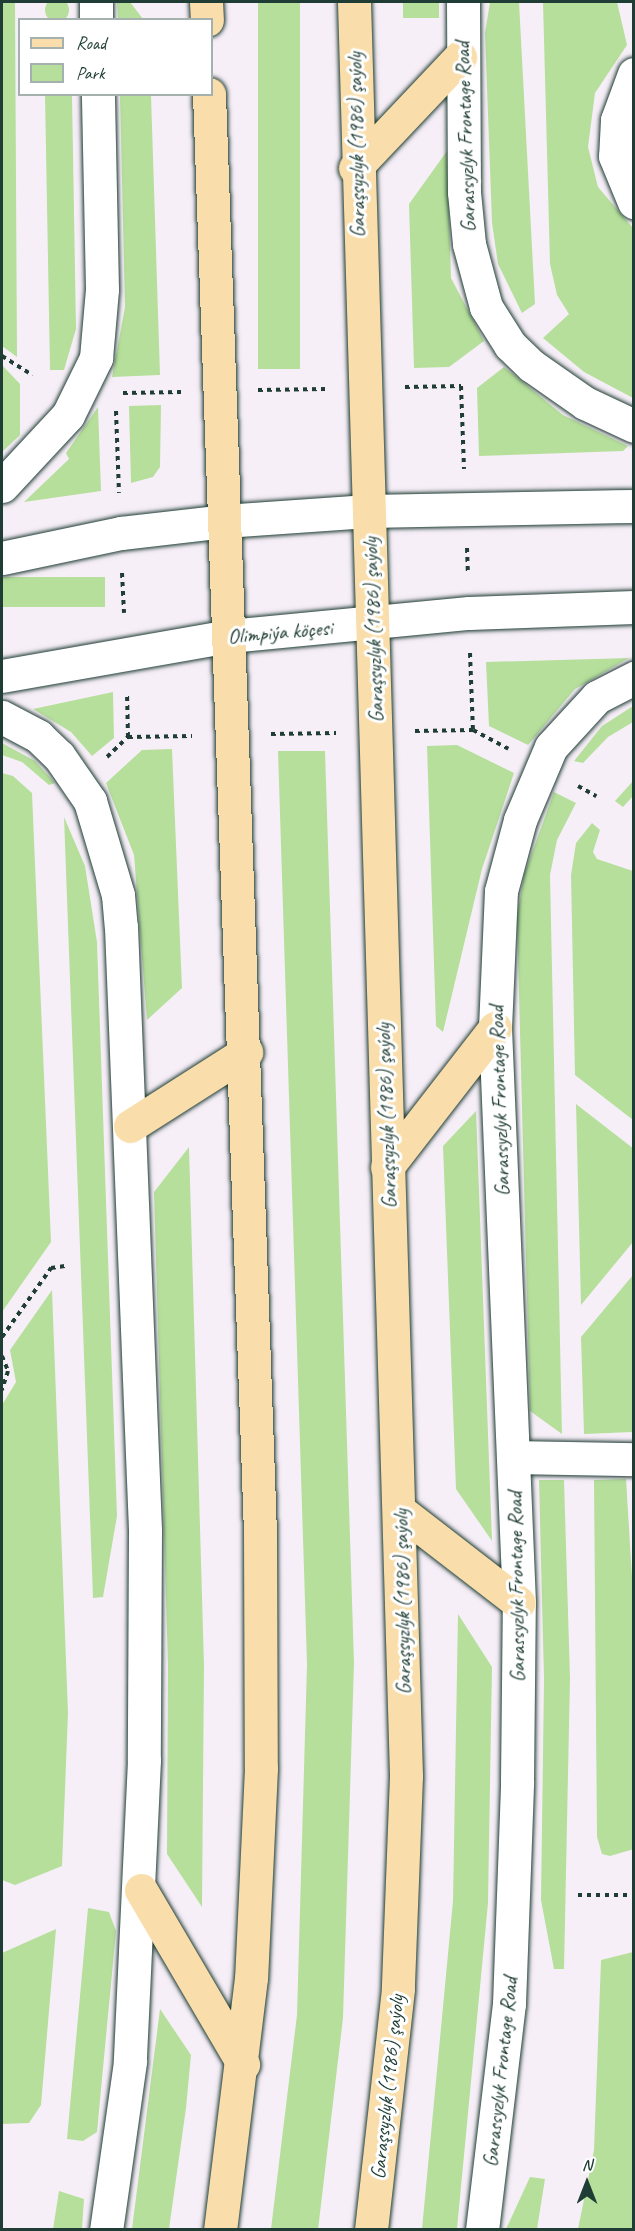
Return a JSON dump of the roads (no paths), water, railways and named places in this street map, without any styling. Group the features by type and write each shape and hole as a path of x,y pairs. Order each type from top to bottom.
{"main road":[{"path":"206,2 207,18"},
{"name":"Garaşsyzlyk (1986) şaýoly","path":"354,2 355,168 376,732 387,1167 400,1511 403,1885 393,2045 371,2229"},
{"path":"355,168 460,57"},
{"path":"209,96 256,1344 261,1768 243,2064 220,2229"},
{"path":"387,1167 495,1028"},
{"path":"130,1126 246,1052"},
{"path":"400,1511 519,1603"},
{"path":"141,1890 243,2064"}],"street":[{"path":"96,2 96,18"},
{"name":"Garassyzlyk Frontage Road","path":"463,2 460,57 466,213 486,307 510,345 532,366 585,403 633,426"},
{"path":"633,74 617,120 615,156 633,202"},
{"path":"2,486 56,432 84,391 96,358 102,289 98,96"},
{"path":"2,558 121,533 224,521 368,511 633,506"},
{"name":"Olimpiýa köçesi","path":"2,676 229,636 469,613 633,607"},
{"name":"Garassyzlyk Frontage Road","path":"482,2229 512,1960 519,1603 495,1028 496,943 508,861 551,747 597,697 633,678"},
{"path":"2,717 38,736 59,756 90,801 100,827 118,896 130,1126 145,1531 141,1890 130,2062 106,2229"},
{"path":"514,1457 633,1460"}]}
